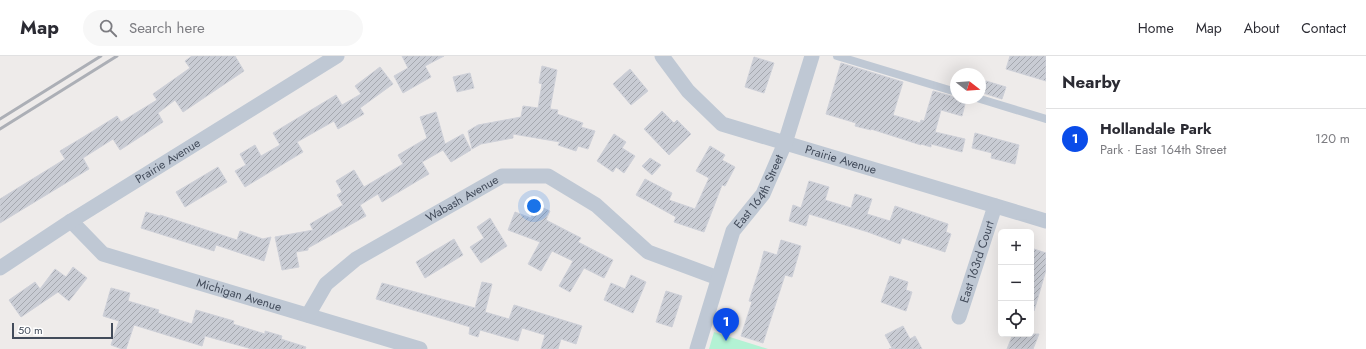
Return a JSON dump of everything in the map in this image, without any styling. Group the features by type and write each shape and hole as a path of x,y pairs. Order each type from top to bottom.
{"street":[{"name":"Prairie Avenue","path":"0,268 71,221 337,56"},
{"name":"Prairie Avenue","path":"662,56 688,91 722,124 1046,221"},
{"name":"East 164th Street","path":"697,349 733,231 763,194 785,143 812,56"},
{"name":"Wabash Avenue","path":"308,315 326,284 356,259 502,176 548,176 596,204 648,252 718,278"},
{"name":"East 163rd Court","path":"959,317 994,206"},
{"name":"Michigan Avenue","path":"71,221 103,254 420,349"}],"lane":[{"path":"838,56 950,90"},
{"path":"986,101 1046,119"}],"green space":[{"path":"714,332 768,349 709,349"}],"building":[{"path":"192,56 235,56 244,71 183,112 175,100 158,113 163,122 120,150 113,139 83,158 89,169 0,223 0,199 65,159 60,151 117,116 121,122 157,100 153,94 190,68 185,61"},
{"path":"402,56 444,56 425,66 431,77 403,93 394,76 408,68"},
{"path":"1010,56 1046,56 1046,81 1006,69"},
{"path":"754,57 774,63 764,93 745,87"},
{"path":"841,63 903,82 893,115 920,123 921,120 924,121 933,91 950,96 950,104 965,104 962,116 941,110 935,132 965,139 962,152 931,144 931,147 871,129 855,126 856,123 826,114"},
{"path":"542,66 557,70 550,109 558,110 557,114 583,123 581,127 595,131 588,149 578,146 576,151 558,145 560,142 513,134 513,138 481,144 472,149 468,131 478,125 521,117 523,106 538,108 542,84 539,83"},
{"path":"380,67 393,84 360,108 364,114 338,129 334,121 297,142 303,152 245,187 235,171 246,165 240,154 255,145 261,156 280,145 273,133 336,95 342,105 361,94 355,86"},
{"path":"630,69 648,91 631,105 613,84"},
{"path":"470,73 474,88 457,92 453,77"},
{"path":"986,81 1006,87 1002,99 986,94"},
{"path":"662,111 674,123 677,120 691,134 669,155 644,129"},
{"path":"436,112 445,144 463,134 471,150 451,162 443,150 422,162 429,174 382,202 378,194 360,205 366,216 308,248 308,250 296,252 299,267 282,270 275,237 313,230 310,224 343,205 337,195 342,192 336,181 354,170 364,187 403,164 398,155 427,138 420,117"},
{"path":"975,133 1019,145 1015,164 991,158 992,153 972,148"},
{"path":"614,134 626,142 622,148 635,156 624,173 616,167 613,172 597,161"},
{"path":"710,146 725,155 722,160 735,167 725,186 722,185 704,232 674,222 676,217 636,195 645,179 672,193 669,200 695,209 709,178 696,171"},
{"path":"650,158 661,165 652,175 642,166"},
{"path":"218,167 227,182 185,207 176,192"},
{"path":"809,181 829,187 825,200 851,208 855,194 872,199 867,214 890,221 895,206 948,224 946,232 951,234 945,252 902,238 900,244 868,232 809,214 806,226 789,221 793,205 801,208"},
{"path":"536,205 550,211 546,220 581,238 578,242 613,260 604,278 584,268 570,292 559,286 573,261 552,251 541,271 528,264 540,242 508,230 515,212 531,218"},
{"path":"146,212 160,215 237,240 240,231 263,239 271,237 264,261 216,245 214,251 141,228"},
{"path":"490,218 507,246 481,263 470,247 484,238 477,227"},
{"path":"454,239 463,255 425,278 416,262"},
{"path":"781,240 801,246 792,277 785,275 763,343 741,336 752,302 749,301 764,251 777,255"},
{"path":"1034,249 1046,253 1046,270 1034,311"},
{"path":"73,267 87,278 69,301 58,292 21,317 9,300 35,282 40,289 55,269 66,277"},
{"path":"631,275 646,282 633,313 604,300 611,283 625,289"},
{"path":"890,276 908,282 906,290 912,292 906,311 881,302"},
{"path":"482,282 492,284 485,312 509,319 514,305 582,326 576,344 561,339 558,349 541,349 545,335 522,328 518,341 480,330 478,337 469,334 470,327 376,299 382,283 475,308"},
{"path":"111,288 130,293 128,301 159,310 158,313 192,324 196,310 234,321 233,324 265,334 265,331 282,336 281,339 306,347 305,349 252,349 205,336 202,346 134,325 126,349 122,349 111,345 119,321 103,316"},
{"path":"666,291 682,296 672,327 656,322"},
{"path":"903,326 910,339 915,336 922,349 889,349 892,348 885,335"},
{"path":"1034,334 1039,334 1033,349 1007,349 1012,337 1034,337"}],"railway":[{"path":"0,119 101,56"},
{"path":"0,129 117,56"}],"place":[{"name":"Hollandale Park","path":"726,341"}]}
